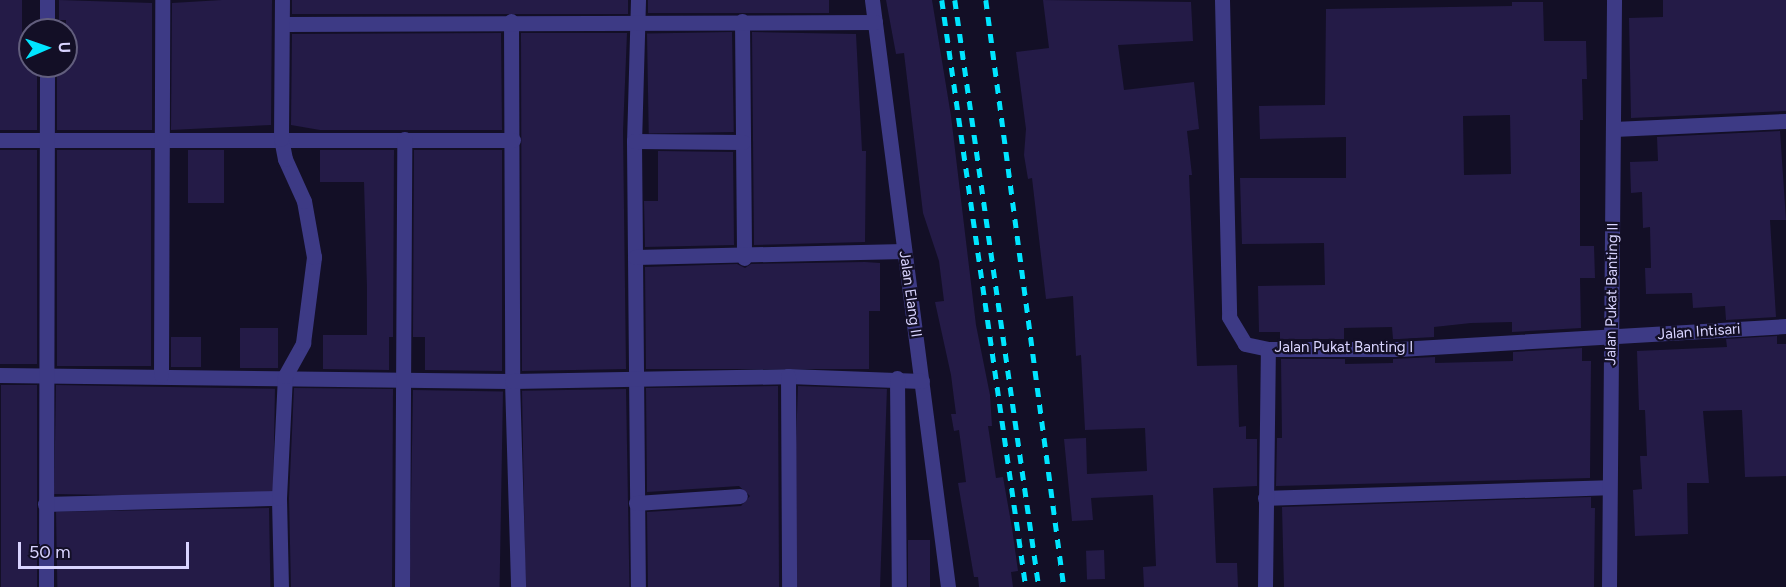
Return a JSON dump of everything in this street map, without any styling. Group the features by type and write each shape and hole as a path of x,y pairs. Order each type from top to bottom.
{"street":[{"path":"47,0 47,18"},
{"path":"161,375 159,141 162,0"},
{"path":"281,587 279,498 285,375 303,343 314,257 304,201 285,159 281,139 282,0"},
{"path":"638,0 634,141 638,587"},
{"name":"Jalan Elang II","path":"872,0 948,587"},
{"name":"Jalan Pukat Banting I","path":"1222,0 1229,317 1245,344 1268,349 1399,349 1612,338"},
{"name":"Jalan Pukat Banting II","path":"1609,587 1608,487 1612,338 1614,0"},
{"path":"283,24 511,21 875,22"},
{"path":"511,21 512,381 518,587"},
{"path":"742,21 744,258"},
{"path":"46,587 47,78"},
{"path":"1614,129 1786,121"},
{"path":"402,587 406,380 404,139"},
{"path":"0,140 513,140"},
{"path":"634,141 743,142"},
{"path":"635,257 744,258 904,251"},
{"name":"Jalan Intisari","path":"1612,338 1786,326"},
{"path":"1265,587 1268,349"},
{"path":"0,375 47,373 285,375 406,380 512,381 788,376 897,378 922,381"},
{"path":"788,376 789,587"},
{"path":"897,378 899,587"},
{"path":"1265,498 1608,487"},
{"path":"636,502 740,496"},
{"path":"45,504 279,498"}],"building":[{"path":"0,0 22,0 22,18 18,18 18,78 37,78 37,130 0,130"},
{"path":"59,0 152,3 152,130 57,130 57,78 78,78 78,18 59,18"},
{"path":"272,0 271,125 171,130 172,3"},
{"path":"292,0 628,0 628,14 292,14"},
{"path":"648,0 829,0 829,13 648,13"},
{"path":"886,0 932,0 951,116 976,325 990,395 992,426 988,426 996,478 1003,477 1018,571 1011,572 1013,587 979,587 978,577 974,577 958,483 966,482 959,430 954,431 951,414 956,414 951,375 935,302 944,301 939,261 923,213 904,53 896,54"},
{"path":"1043,0 1191,2 1193,41 1118,45 1124,90 1194,82 1199,129 1187,131 1192,175 1189,175 1197,366 1237,365 1239,427 1246,426 1246,439 1257,439 1257,486 1213,488 1216,563 1237,563 1238,587 1144,587 1143,567 1156,566 1153,495 1091,498 1093,520 1072,521 1064,439 1086,438 1087,474 1147,471 1145,428 1085,430 1081,355 1076,356 1073,296 1046,299 1032,178 1028,179 1024,155 1026,129 1016,52 1049,48"},
{"path":"1663,0 1786,0 1786,111 1631,118 1629,18 1663,17"},
{"path":"1512,2 1543,2 1544,41 1586,41 1587,79 1582,79 1583,120 1580,120 1580,246 1594,246 1595,278 1580,278 1581,328 1512,332 1512,322 1471,323 1434,327 1434,337 1399,339 1393,339 1392,327 1344,328 1344,339 1280,339 1280,332 1259,332 1258,286 1325,285 1324,243 1242,244 1240,178 1346,178 1346,137 1260,139 1259,106 1325,105 1326,9 1512,6","holes":["1510,115 1511,174 1464,175 1463,116"]},
{"path":"732,32 734,132 649,133 647,33"},
{"path":"752,32 856,34 862,151 866,151 865,242 754,245"},
{"path":"501,33 502,130 320,130 291,125 292,34"},
{"path":"521,33 627,33 623,131 626,369 522,371"},
{"path":"1780,131 1786,220 1770,220 1776,317 1726,320 1725,306 1693,308 1692,293 1646,294 1645,268 1651,268 1650,227 1643,228 1642,192 1631,193 1630,162 1658,161 1657,137"},
{"path":"0,150 37,150 37,364 0,364"},
{"path":"57,150 151,150 151,366 57,366"},
{"path":"188,150 224,150 224,203 188,203"},
{"path":"320,150 394,150 393,337 389,337 389,370 323,369 323,335 367,335 367,288 364,182 320,182"},
{"path":"414,150 502,150 502,371 425,370 425,337 413,337"},
{"path":"658,151 733,152 734,245 645,247 644,201 658,201"},
{"path":"880,263 880,311 869,311 869,369 646,369 645,267 737,264 745,268 751,264"},
{"path":"240,328 278,328 278,368 240,368"},
{"path":"1777,336 1777,344 1786,344 1786,476 1745,477 1742,410 1703,411 1709,483 1687,483 1688,534 1635,536 1633,490 1642,489 1640,456 1647,456 1645,410 1639,410 1637,351 1727,347 1726,339"},
{"path":"171,337 201,337 201,367 171,367"},
{"path":"1582,348 1582,361 1591,361 1590,478 1276,486 1277,438 1282,438 1281,359 1345,359 1345,364 1393,363 1393,359 1435,357 1435,363 1513,361 1513,352"},
{"path":"1,385 37,385 37,587 1,587"},
{"path":"56,385 275,389 273,498 54,494"},
{"path":"778,386 779,587 648,587 647,512 741,506 750,496 739,486 647,492 646,388"},
{"path":"798,386 887,389 880,587 791,587"},
{"path":"294,388 393,389 392,587 291,587 289,498"},
{"path":"626,389 629,587 525,587 522,391"},
{"path":"413,390 503,392 500,587 410,587"},
{"path":"1591,497 1591,508 1595,508 1594,587 1284,587 1282,507"},
{"path":"269,508 270,587 57,587 56,512"},
{"path":"908,540 930,540 930,587 908,587"},
{"path":"1104,550 1105,579 1087,580 1086,551"}],"railway":[{"path":"942,0 1026,587"},
{"path":"955,0 1039,587"},
{"path":"986,0 1064,587"}]}
